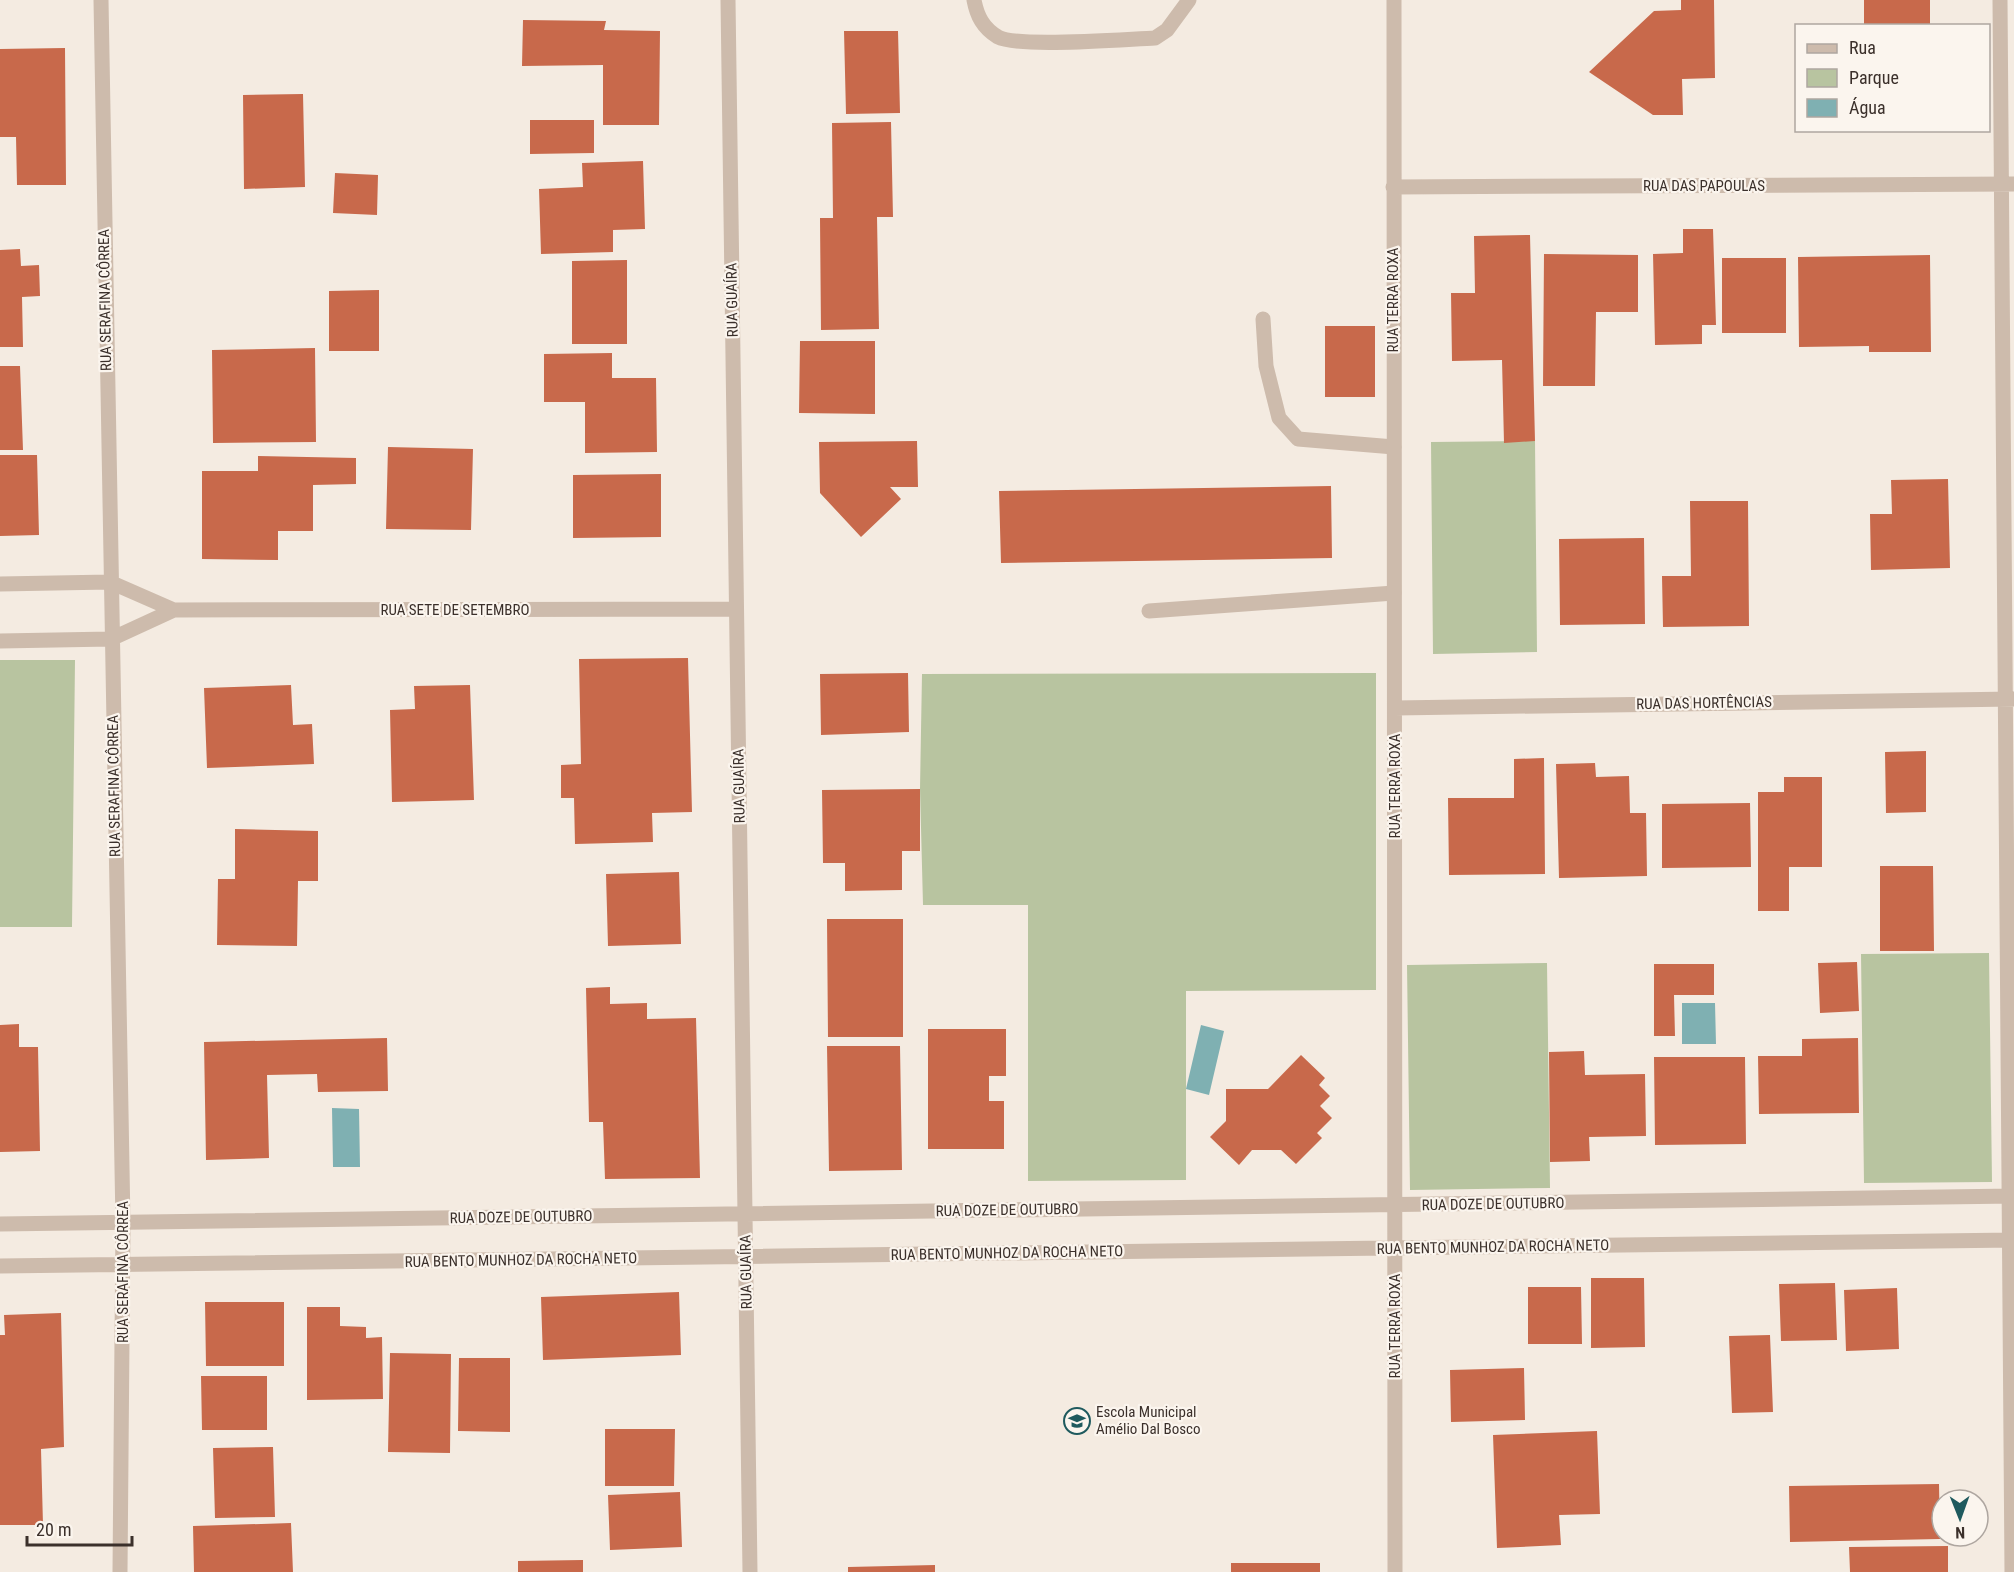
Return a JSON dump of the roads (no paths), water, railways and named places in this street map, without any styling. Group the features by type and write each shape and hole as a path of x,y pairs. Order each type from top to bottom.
{"street":[{"name":"RUA SERAFINA CÔRREA","path":"101,0 124,1265 120,1572"},
{"name":"RUA GUAÍRA","path":"728,0 750,1572"},
{"path":"974,0 978,19 999,38 1034,42 1155,38 1167,30 1189,0"},
{"name":"RUA TERRA ROXA","path":"1394,0 1395,1572"},
{"path":"2000,0 2008,184 2012,1572"},
{"name":"RUA DAS PAPOULAS","path":"1393,187 2008,184"},
{"path":"1263,319 1266,366 1279,418 1298,439 1394,447"},
{"name":"RUA SETE DE SETEMBRO","path":"0,584 110,582 174,610 736,609"},
{"path":"1149,611 1394,592"},
{"name":"RUA SETE DE SETEMBRO","path":"0,641 111,639 174,610"},
{"name":"RUA DAS HORTÊNCIAS","path":"1395,708 2010,699"},
{"name":"RUA DOZE DE OUTUBRO","path":"0,1224 2011,1196"},
{"name":"RUA BENTO MUNHOZ DA ROCHA NETO","path":"0,1266 2011,1240"}],"water":[{"path":"1682,1003 1715,1003 1716,1044 1682,1044"},
{"path":"1201,1025 1224,1031 1209,1095 1186,1089"},
{"path":"332,1108 359,1109 360,1167 333,1167"}],"place":[{"name":"Escola Municipal Amélio Dal Bosco","path":"1077,1421"}]}
